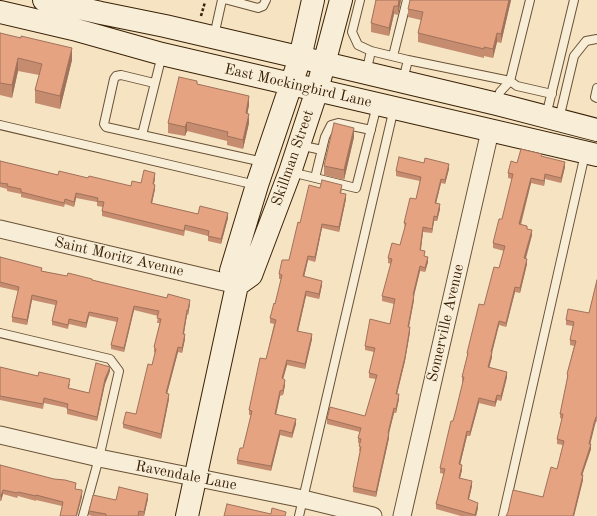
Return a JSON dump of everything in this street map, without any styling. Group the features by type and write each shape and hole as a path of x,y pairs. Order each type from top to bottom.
{"main road":[{"name":"East Mockingbird Lane","path":"44,0 79,4 497,104 597,130"},
{"name":"Skillman Street","path":"187,516 237,285 231,271 257,185 292,85 300,58 313,0"},
{"name":"Skillman Street","path":"237,285 251,275 290,172 317,90 341,0"},
{"path":"73,29 79,4"},
{"name":"East Mockingbird Lane","path":"0,12 73,29 162,54 591,154"},
{"path":"490,131 497,104"}],"street":[{"name":"Somerville Avenue","path":"402,516 490,131"},
{"name":"Saint Moritz Avenue","path":"0,229 237,285"},
{"name":"Ravendale Lane","path":"0,435 98,458 302,499 373,516"}],"lane":[{"path":"213,37 222,0"},
{"path":"228,0 241,2 258,8 263,6 266,0"},
{"path":"360,0 352,32 358,45 371,51 510,81 517,86 552,94"},
{"path":"393,56 406,0"},
{"path":"497,104 500,92 510,81 530,0"},
{"path":"552,119 552,94 574,0"},
{"path":"552,119 574,56 586,41 597,39"},
{"path":"366,73 371,51"},
{"path":"142,134 162,54"},
{"path":"403,82 408,60"},
{"path":"154,83 121,75 116,76 114,79 104,124 106,127 265,162"},
{"path":"597,88 595,97 597,98"},
{"path":"290,172 356,188 371,130 385,106"},
{"path":"299,516 385,106"},
{"path":"315,178 325,137 331,125 338,123 371,130"},
{"path":"0,125 257,185"},
{"path":"299,144 322,150"},
{"path":"503,516 591,154"},
{"path":"0,333 110,359 119,371 83,516"}],"path":[{"path":"198,21 205,2"}],"building":[{"path":"376,0 399,0 398,6 394,6 389,28 371,23"},
{"path":"410,0 509,0 501,34 497,33 493,49 484,47 484,49 418,33 423,12 408,9"},
{"path":"0,33 21,38 21,36 72,48 60,96 35,90 42,64 18,58 12,85 0,83"},
{"path":"179,77 197,81 197,84 249,96 246,113 249,114 243,140 227,136 228,132 187,122 185,127 168,123"},
{"path":"334,123 354,128 344,170 324,166"},
{"path":"521,149 565,162 561,178 545,174 544,181 531,178 519,224 527,226 527,229 532,230 524,258 527,259 520,288 515,287 506,323 499,321 488,367 507,372 501,396 497,395 495,402 479,398 470,432 467,431 459,464 462,465 459,478 472,481 468,499 478,503 475,515 436,504 445,469 440,468 451,421 453,421 464,377 462,377 479,304 484,305 494,267 499,268 505,246 493,243 499,219 502,219 513,174 508,173 511,161 517,163"},
{"path":"399,157 424,163 425,158 449,164 445,180 441,179 435,203 440,204 437,217 434,216 432,229 423,227 420,250 425,251 424,256 428,257 425,268 420,266 413,295 405,357 396,394 399,394 388,433 376,492 353,487 361,447 359,446 361,439 358,438 361,428 327,419 330,407 365,416 377,375 369,373 375,348 365,346 370,319 390,324 395,299 382,296 392,259 388,258 392,243 400,245 406,223 404,223 410,198 416,199 421,177 396,171"},
{"path":"0,161 58,175 59,171 88,178 89,176 131,186 132,181 141,183 144,170 155,173 153,184 155,185 151,203 198,214 200,206 228,213 221,239 208,236 209,231 185,225 184,231 102,211 104,202 97,201 98,198 76,193 74,202 65,199 64,203 21,192 21,189 7,186 8,184 0,183"},
{"path":"322,180 342,185 340,193 346,194 339,227 322,224 315,257 308,256 303,276 322,281 319,294 306,291 297,331 312,334 305,364 287,360 282,378 285,380 283,390 280,391 275,414 296,419 292,433 280,430 271,466 237,460 240,448 243,448 252,411 249,410 260,358 266,359 276,320 270,318 282,275 279,274 282,260 289,260 309,185 320,188"},
{"path":"0,257 42,268 41,271 67,276 68,273 167,298 168,294 190,300 183,334 185,334 182,348 178,347 166,393 169,394 161,434 123,424 126,412 136,414 148,364 152,365 156,349 154,347 161,319 157,318 159,311 134,306 124,348 111,345 118,318 89,312 86,323 69,319 68,325 52,321 57,301 32,295 27,320 12,317 19,287 0,282"},
{"path":"597,280 597,417 589,444 591,444 581,475 583,475 573,516 506,516 513,490 543,497 551,467 557,469 564,441 557,439 563,414 560,414 567,374 576,341 570,340 574,322 566,320 568,309 589,313"},
{"path":"96,363 110,367 105,379 97,417 67,409 68,404 44,398 43,404 0,396 0,367 38,376 39,372 70,379 68,388 89,393"},
{"path":"0,465 76,483 75,489 82,490 82,492 76,516 60,516 63,502 36,495 3,490 0,496"},
{"path":"119,487 148,494 144,512 139,511 138,516 106,516 106,514 89,511 93,495 116,500"},
{"path":"227,504 271,514 272,508 286,512 285,516 224,516"}]}
